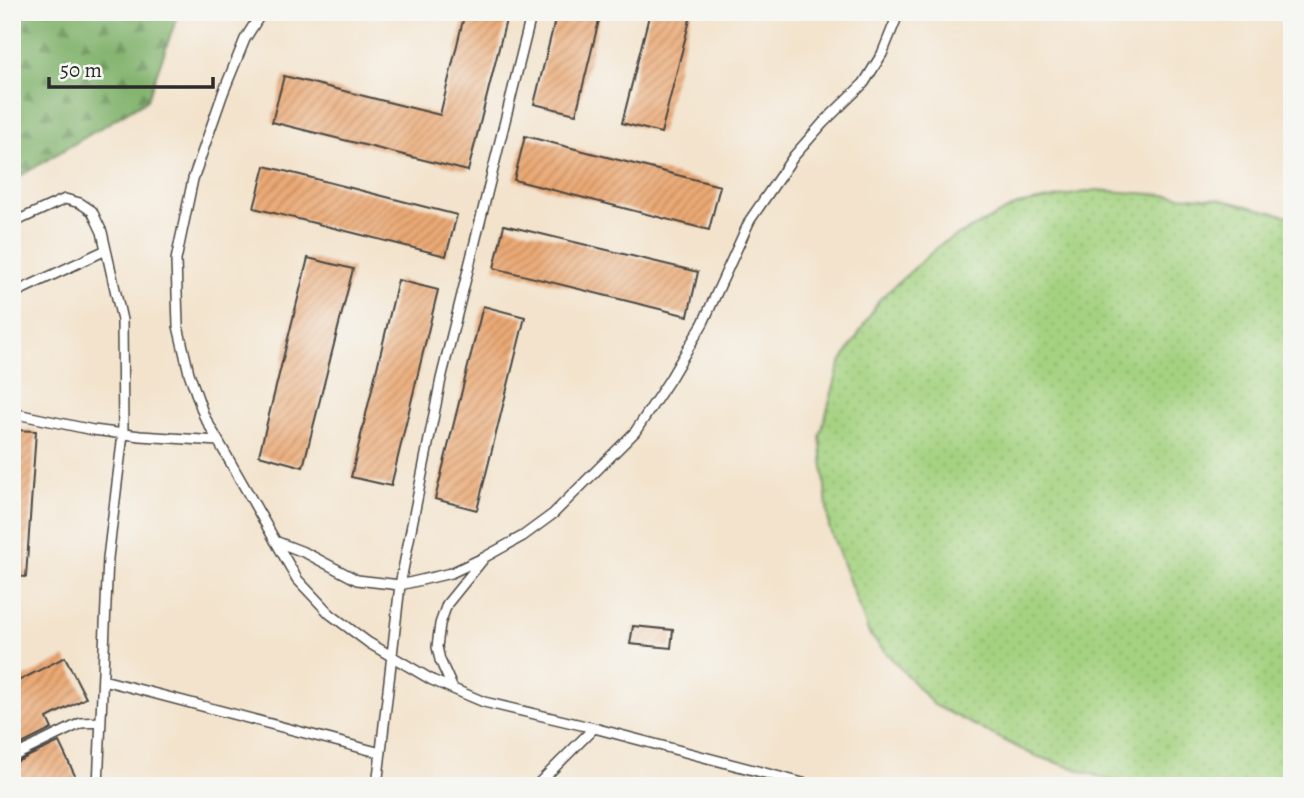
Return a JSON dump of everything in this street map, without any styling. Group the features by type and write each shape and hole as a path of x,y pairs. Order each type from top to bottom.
{"lane":[{"path":"262,12 245,38 197,166 176,260 178,326 189,373 204,416 297,579 330,614 369,643 432,680 484,702 594,728 792,783 814,786"},
{"path":"377,786 400,584 441,379 532,12"},
{"path":"275,541 306,553 356,580 400,584 452,573 523,536 553,514 635,432 703,323 750,220 794,156 822,123 864,83 882,54 899,12"},
{"path":"12,223 65,199 80,203 92,211 98,220 122,320 123,434 108,558 99,786"},
{"path":"12,294 106,250"},
{"path":"12,413 123,434 218,442"},
{"path":"453,689 437,647 440,624 447,604 485,557"},
{"path":"103,680 381,752"},
{"path":"12,757 81,723 101,722"},
{"path":"536,786 594,728"}],"green space":[{"path":"12,12 179,12 147,100 12,181"},
{"path":"1096,190 1219,199 1292,217 1292,786 1128,786 1033,755 934,705 869,634 829,527 820,436 840,364 880,299 941,244 1017,205"}],"building":[{"path":"465,12 508,12 468,171 272,122 284,76 440,115"},
{"path":"557,12 601,12 576,114 534,104"},
{"path":"650,12 692,12 661,133 622,123"},
{"path":"525,136 720,186 709,230 514,180"},
{"path":"265,166 457,215 446,256 254,208"},
{"path":"504,225 698,272 688,316 494,268"},
{"path":"308,258 353,269 303,467 259,455"},
{"path":"398,280 438,290 391,486 351,477"},
{"path":"483,306 525,317 477,510 435,499"},
{"path":"12,430 36,431 26,577 12,576"},
{"path":"633,626 673,630 671,648 630,644"},
{"path":"65,657 86,698 47,718 52,729 12,749 12,684"},
{"path":"59,742 80,786 12,786 12,764"}]}
